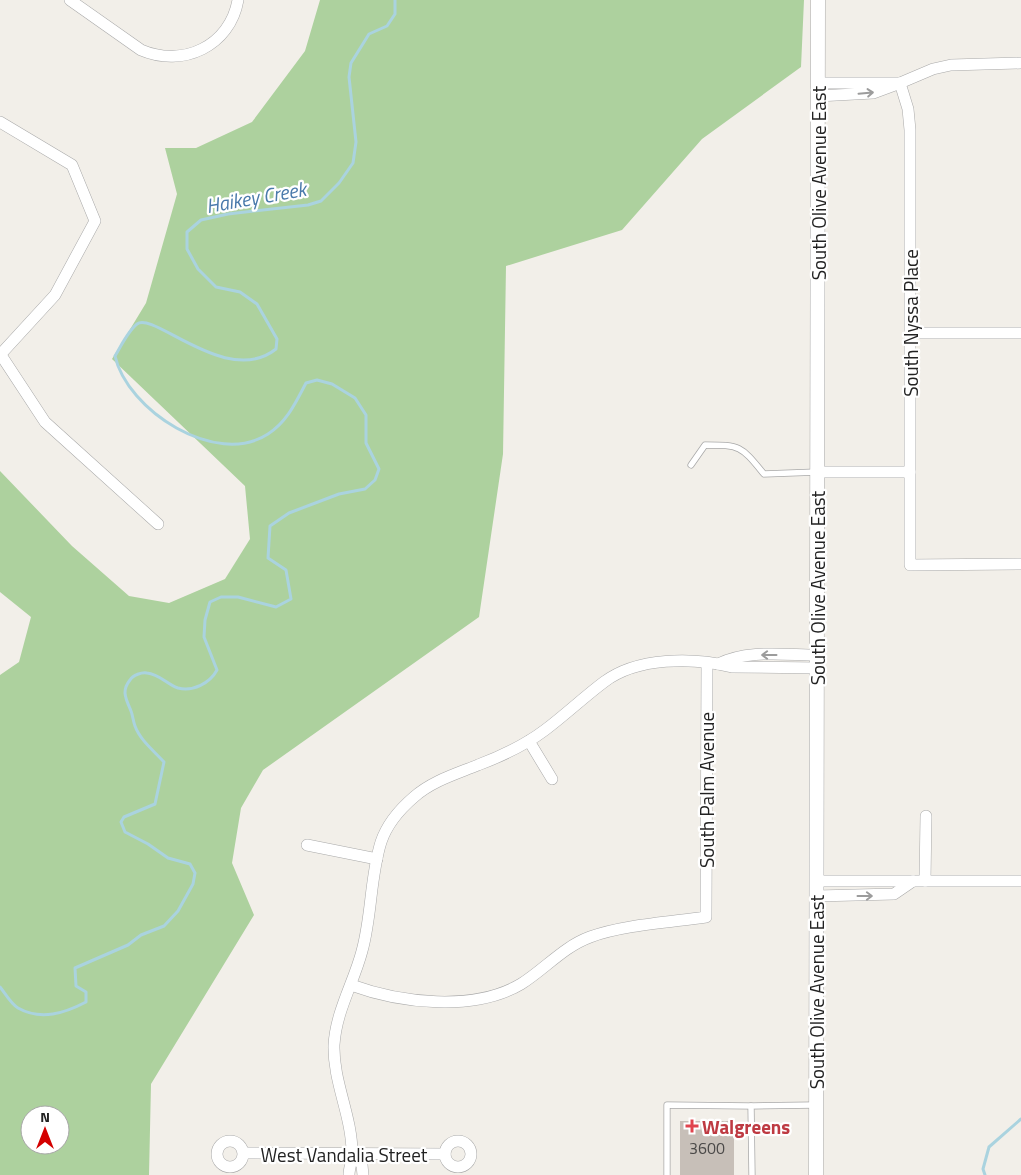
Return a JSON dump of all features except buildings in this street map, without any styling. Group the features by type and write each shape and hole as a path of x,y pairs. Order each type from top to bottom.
{"street":[{"path":"70,0 136,47 151,54 170,57 197,53 222,35 232,21 238,0"},
{"name":"South Olive Avenue East","path":"816,1175 818,0"},
{"path":"818,89 900,83 933,69 951,65 1021,63"},
{"name":"South Nyssa Place","path":"900,83 908,109 910,130 910,564 1021,564"},
{"path":"0,122 72,165 95,221 55,295 1,355 45,422 158,524"},
{"path":"910,333 1021,333"},
{"path":"817,472 910,472"},
{"path":"363,1175 362,1165 353,1154 334,1058 336,1029 367,932 377,859 388,828 396,815 416,795 443,779 498,757 529,741 605,681 620,672 654,662 712,664 731,657 747,655 818,661"},
{"name":"South Palm Avenue","path":"350,985 408,1001 482,997 506,991 520,984 565,950 591,936 706,917 712,664"},
{"path":"529,741 552,779"},
{"path":"926,816 926,880"},
{"path":"308,845 377,859"},
{"path":"816,881 1021,881"},
{"path":"816,896 894,894 913,881"},
{"name":"West Vandalia Street","path":"244,1153 445,1154"},
{"path":"349,1175 349,1165 353,1154"}],"lane":[{"path":"690,465 705,444 734,445 748,454 764,474 817,472"},
{"path":"667,1175 667,1105 816,1105"},
{"path":"751,1106 752,1175"}],"green space":[{"path":"320,0 804,0 801,67 702,139 622,230 506,266 503,454 479,617 263,770 241,808 232,863 254,915 151,1084 149,1175 0,1175 0,675 19,662 31,617 0,592 0,471 72,546 129,596 169,603 225,579 250,539 245,486 112,359 146,303 177,194 165,148 196,148 252,122 305,51"}],"waterway":[{"name":"Haikey Creek","path":"0,987 15,1006 35,1014 53,1014 78,1006 86,1002 86,992 76,986 75,968 128,945 141,935 164,926 178,911 193,884 195,873 190,864 168,858 148,844 125,832 121,822 124,817 155,804 164,762 137,731 125,695 127,684 131,678 145,673 155,675 178,688 184,689 195,687 210,679 217,670 204,637 205,620 210,602 221,597 238,597 276,607 291,599 286,570 268,558 270,526 289,513 339,494 365,489 375,480 379,469 366,443 366,415 355,398 332,384 317,380 306,383 290,411 275,429 247,443 224,444 200,438 176,428 155,413 137,396 123,376 115,356 134,327 137,324 146,323 215,355 236,360 257,359 276,349 277,339 257,304 240,292 216,287 198,269 187,249 187,232 201,220 228,214 308,205 321,201 339,183 353,163 356,142 349,77 351,63 369,34 387,26 395,14 395,0"},
{"path":"985,1175 983,1169 989,1147 1021,1119"}],"place":[{"name":"Walgreens","path":"692,1126"}]}
